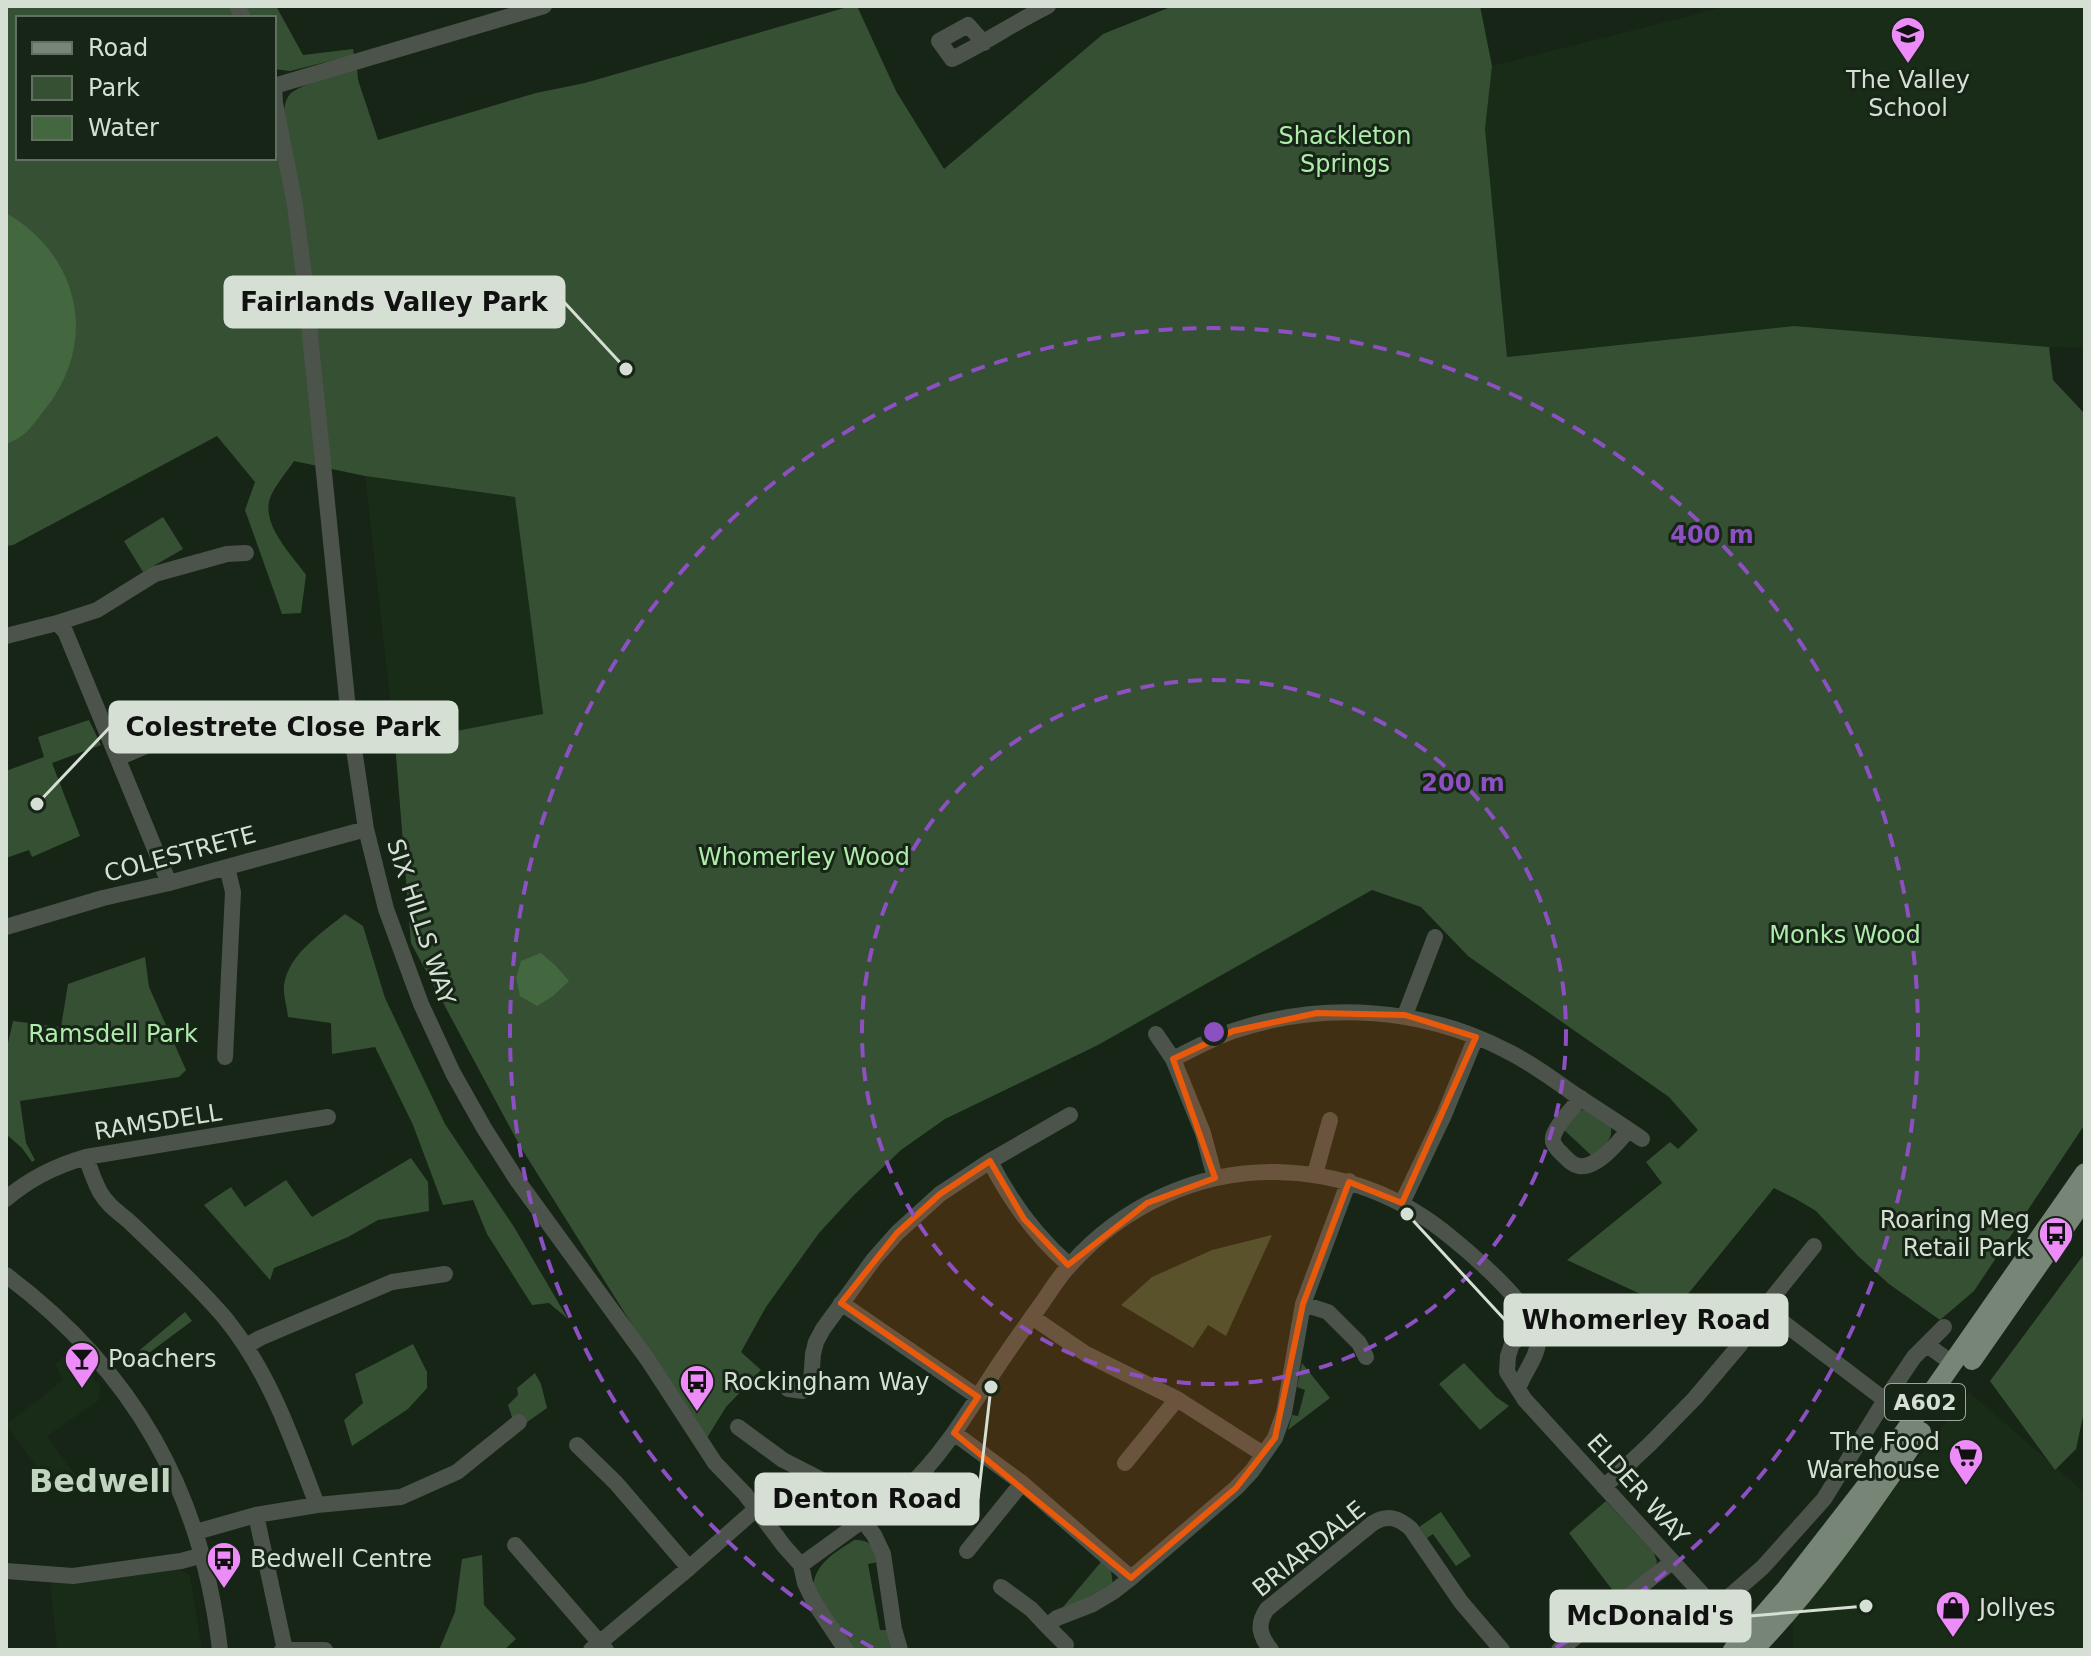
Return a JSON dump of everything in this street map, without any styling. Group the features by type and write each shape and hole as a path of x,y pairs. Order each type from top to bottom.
{"main road":[{"name":"A602","path":"1731,1650 1756,1625 1834,1530 2085,1173"},
{"name":"A602","path":"1753,1650 1835,1555 2085,1198"}],"street":[{"path":"276,85 544,6"},
{"path":"984,43 1048,6"},
{"name":"SIX HILLS WAY","path":"276,108 295,205 304,276 348,709 366,829 386,909 421,1004 453,1073 517,1180 648,1360 715,1463 745,1494 801,1565 814,1602 846,1650"},
{"path":"6,636 97,610 155,574 227,554 246,553"},
{"path":"57,623 65,631 169,883"},
{"path":"118,758 232,709"},
{"name":"COLESTRETE","path":"6,927 103,898 366,829"},
{"path":"225,1057 233,892 227,867"},
{"path":"1405,1015 1435,937"},
{"path":"1173,1059 1233,1031 1276,1019 1317,1013 1405,1015 1476,1037 1509,1052 1581,1098 1635,1135 1593,1163 1580,1167 1573,1164 1553,1140 1556,1130 1581,1098"},
{"path":"1156,1034 1173,1059 1203,1133 1215,1178"},
{"path":"1402,1203 1444,1115 1476,1037"},
{"path":"788,1389 803,1391 811,1382 816,1342 874,1259 919,1212 990,1161 1070,1115"},
{"name":"RAMSDELL","path":"6,1199 41,1174 86,1157 328,1117"},
{"path":"1315,1174 1330,1120"},
{"path":"86,1157 100,1191 114,1211 128,1220 191,1282 226,1319 246,1346 289,1427 317,1505"},
{"path":"990,1161 1003,1188 1024,1219 1069,1265"},
{"path":"801,1565 919,1477 954,1433 1069,1265 1115,1225 1147,1203 1173,1190 1215,1178 1259,1172 1315,1174 1373,1189 1402,1203 1454,1240 1526,1311 1538,1339 1537,1349 1518,1389"},
{"path":"1047,1626 1057,1618 1093,1604 1131,1578 1236,1488 1275,1438 1284,1413 1303,1304 1349,1181"},
{"path":"1604,1487 1695,1398 1739,1346 1764,1308 1814,1246"},
{"path":"246,1346 392,1282 445,1274"},
{"path":"6,1275 62,1321 97,1357 115,1379 161,1451 181,1493 203,1555 220,1650"},
{"path":"841,1303 978,1397"},
{"path":"1303,1304 1328,1312 1359,1343 1366,1357"},
{"path":"1764,1308 1885,1400"},
{"name":"ELDER WAY","path":"1526,1311 1519,1338 1512,1344 1508,1356 1507,1372 1525,1400 1720,1614"},
{"path":"1032,1317 1086,1354 1177,1399 1263,1454"},
{"path":"1720,1614 1824,1499 1914,1357 1944,1327"},
{"path":"1927,1345 1952,1363"},
{"path":"1125,1463 1177,1399"},
{"path":"196,1532 256,1515 317,1505 401,1497 457,1472 519,1422"},
{"path":"738,1427 783,1460 826,1482 844,1496 874,1535 883,1554 900,1650"},
{"path":"954,1433 1022,1483 1131,1578"},
{"path":"577,1445 616,1483 689,1568"},
{"path":"967,1551 1022,1483"},
{"path":"515,1545 599,1647 756,1509"},
{"path":"256,1515 283,1650 325,1650"},
{"name":"BRIARDALE","path":"1271,1650 1260,1630 1261,1619 1267,1609 1373,1523 1388,1517 1402,1521 1411,1529 1461,1602 1502,1650"},
{"path":"6,1571 73,1576 181,1561 203,1555"},
{"path":"1559,1650 1672,1562"},
{"path":"1001,1587 1031,1609 1066,1645"},
{"path":"1720,1614 1756,1625"},
{"path":"1720,1614 1731,1650"}],"highlighted area":[{"path":"1317,1013 1405,1015 1476,1037 1402,1203 1349,1182 1303,1304 1275,1438 1236,1488 1131,1578 954,1433 978,1397 841,1303 897,1233 940,1194 990,1161 1024,1219 1068,1265 1147,1203 1215,1178 1173,1059 1233,1031"}],"shaded area":[{"path":"1728,6 2085,6 2085,348 1794,326 1507,357 1485,129 1492,66"},
{"path":"365,476 515,497 543,714 395,743"},
{"path":"71,1351 101,1387 98,1401 47,1436 79,1480 58,1496 6,1425 63,1380 55,1364"},
{"path":"1969,1392 2085,1493 2085,1650 1793,1650 1793,1620"},
{"path":"178,1569 190,1575 202,1650 57,1650 50,1583"}],"green space":[{"path":"6,6 230,6 234,16 16,16 16,160 276,160 276,108 284,111 288,97 297,89 357,67 358,80 378,140 536,93 585,83 857,6 896,91 944,169 1103,34 1173,6 1480,6 1492,66 1485,129 1507,357 1794,326 2049,347 2053,380 2085,416 2085,1124 1974,1291 1940,1320 1889,1284 1816,1211 1774,1188 1675,1310 1567,1260 1662,1183 1646,1162 1670,1142 1678,1149 1698,1130 1669,1097 1468,956 1421,907 1372,890 1098,1045 945,1119 901,1150 819,1233 766,1307 741,1352 761,1370 726,1407 705,1441 520,1146 411,943 395,743 543,714 515,497 365,476 294,461 272,493 268,508 279,539 306,575 301,613 282,614 245,510 255,482 217,436 6,546"},
{"path":"243,6 276,6 303,55 353,49 354,55 290,71 276,69 276,16 247,16"},
{"path":"163,517 183,549 143,572 124,541"},
{"path":"89,720 101,745 52,763 80,836 32,857 29,850 6,858 6,771 44,757 38,737"},
{"path":"345,914 363,926 385,998 445,1124 514,1227 568,1319 549,1303 532,1305 487,1234 473,1200 443,1205 413,1125 375,1047 332,1054 331,1023 288,1017 284,985 292,963 299,953"},
{"name":"Ramsdell Park","path":"145,957 149,987 186,1070 179,1077 20,1101 26,1143 35,1160 32,1162 6,1134 6,1043 13,1021 61,1027 68,984"},
{"path":"1585,1109 1610,1123 1611,1129 1607,1142 1592,1156 1562,1128"},
{"path":"411,1158 428,1182 429,1211 378,1220 348,1237 274,1268 270,1280 204,1205 231,1187 245,1207 286,1180 312,1217"},
{"path":"1272,1235 1226,1336 1208,1325 1193,1348 1121,1305 1152,1277 1212,1250"},
{"path":"2085,1253 2085,1407 2076,1449 2055,1470 1990,1381"},
{"path":"185,1312 192,1321 126,1370 122,1365"},
{"path":"413,1344 427,1372 427,1388 408,1409 352,1446 344,1420 363,1403 355,1374"},
{"path":"1302,1363 1330,1398 1288,1430 1292,1415 1298,1416 1305,1390 1297,1387"},
{"path":"1464,1363 1496,1397 1509,1406 1480,1430 1439,1384"},
{"path":"535,1373 547,1408 523,1425 513,1420 508,1405 518,1395 517,1388"},
{"path":"1606,1501 1654,1553 1657,1562 1650,1577 1620,1600 1569,1533"},
{"path":"1441,1512 1471,1556 1456,1566 1433,1534 1427,1538 1419,1527"},
{"path":"854,1540 868,1543 873,1548 878,1562 868,1564 880,1630 890,1630 894,1650 851,1650 813,1589 821,1565"},
{"path":"482,1555 484,1605 516,1639 504,1650 439,1650 455,1612 462,1559"},
{"path":"1101,1562 1111,1570 1109,1587 1090,1598 1063,1607"}],"water":[{"path":"6,213 31,231 65,275 73,301 76,327 72,355 62,382 29,429 6,444"},
{"path":"541,953 569,981 537,1006 520,996 516,978 521,961"}],"place":[{"name":"The Valley School","path":"1908,65"},
{"name":"Fairlands Valley Park","path":"626,369"},
{"name":"Colestrete Close Park","path":"37,804"},
{"name":"Whomerley Road","path":"1407,1214"},
{"name":"Roaring Meg Retail Park","path":"2056,1265"},
{"name":"Denton Road","path":"991,1387"},
{"name":"Poachers","path":"82,1390"},
{"name":"Rockingham Way","path":"697,1413"},
{"name":"The Food Warehouse","path":"1966,1487"},
{"name":"Bedwell Centre","path":"224,1590"},
{"name":"McDonald's","path":"1866,1606"},
{"name":"Jollyes","path":"1953,1639"}],"district":[{"name":"Bedwell","path":"100,1481"}],"park label":[{"name":"Shackleton Springs","path":"1345,150"},
{"name":"Whomerley Wood","path":"804,857"},
{"name":"Monks Wood","path":"1845,935"}]}
